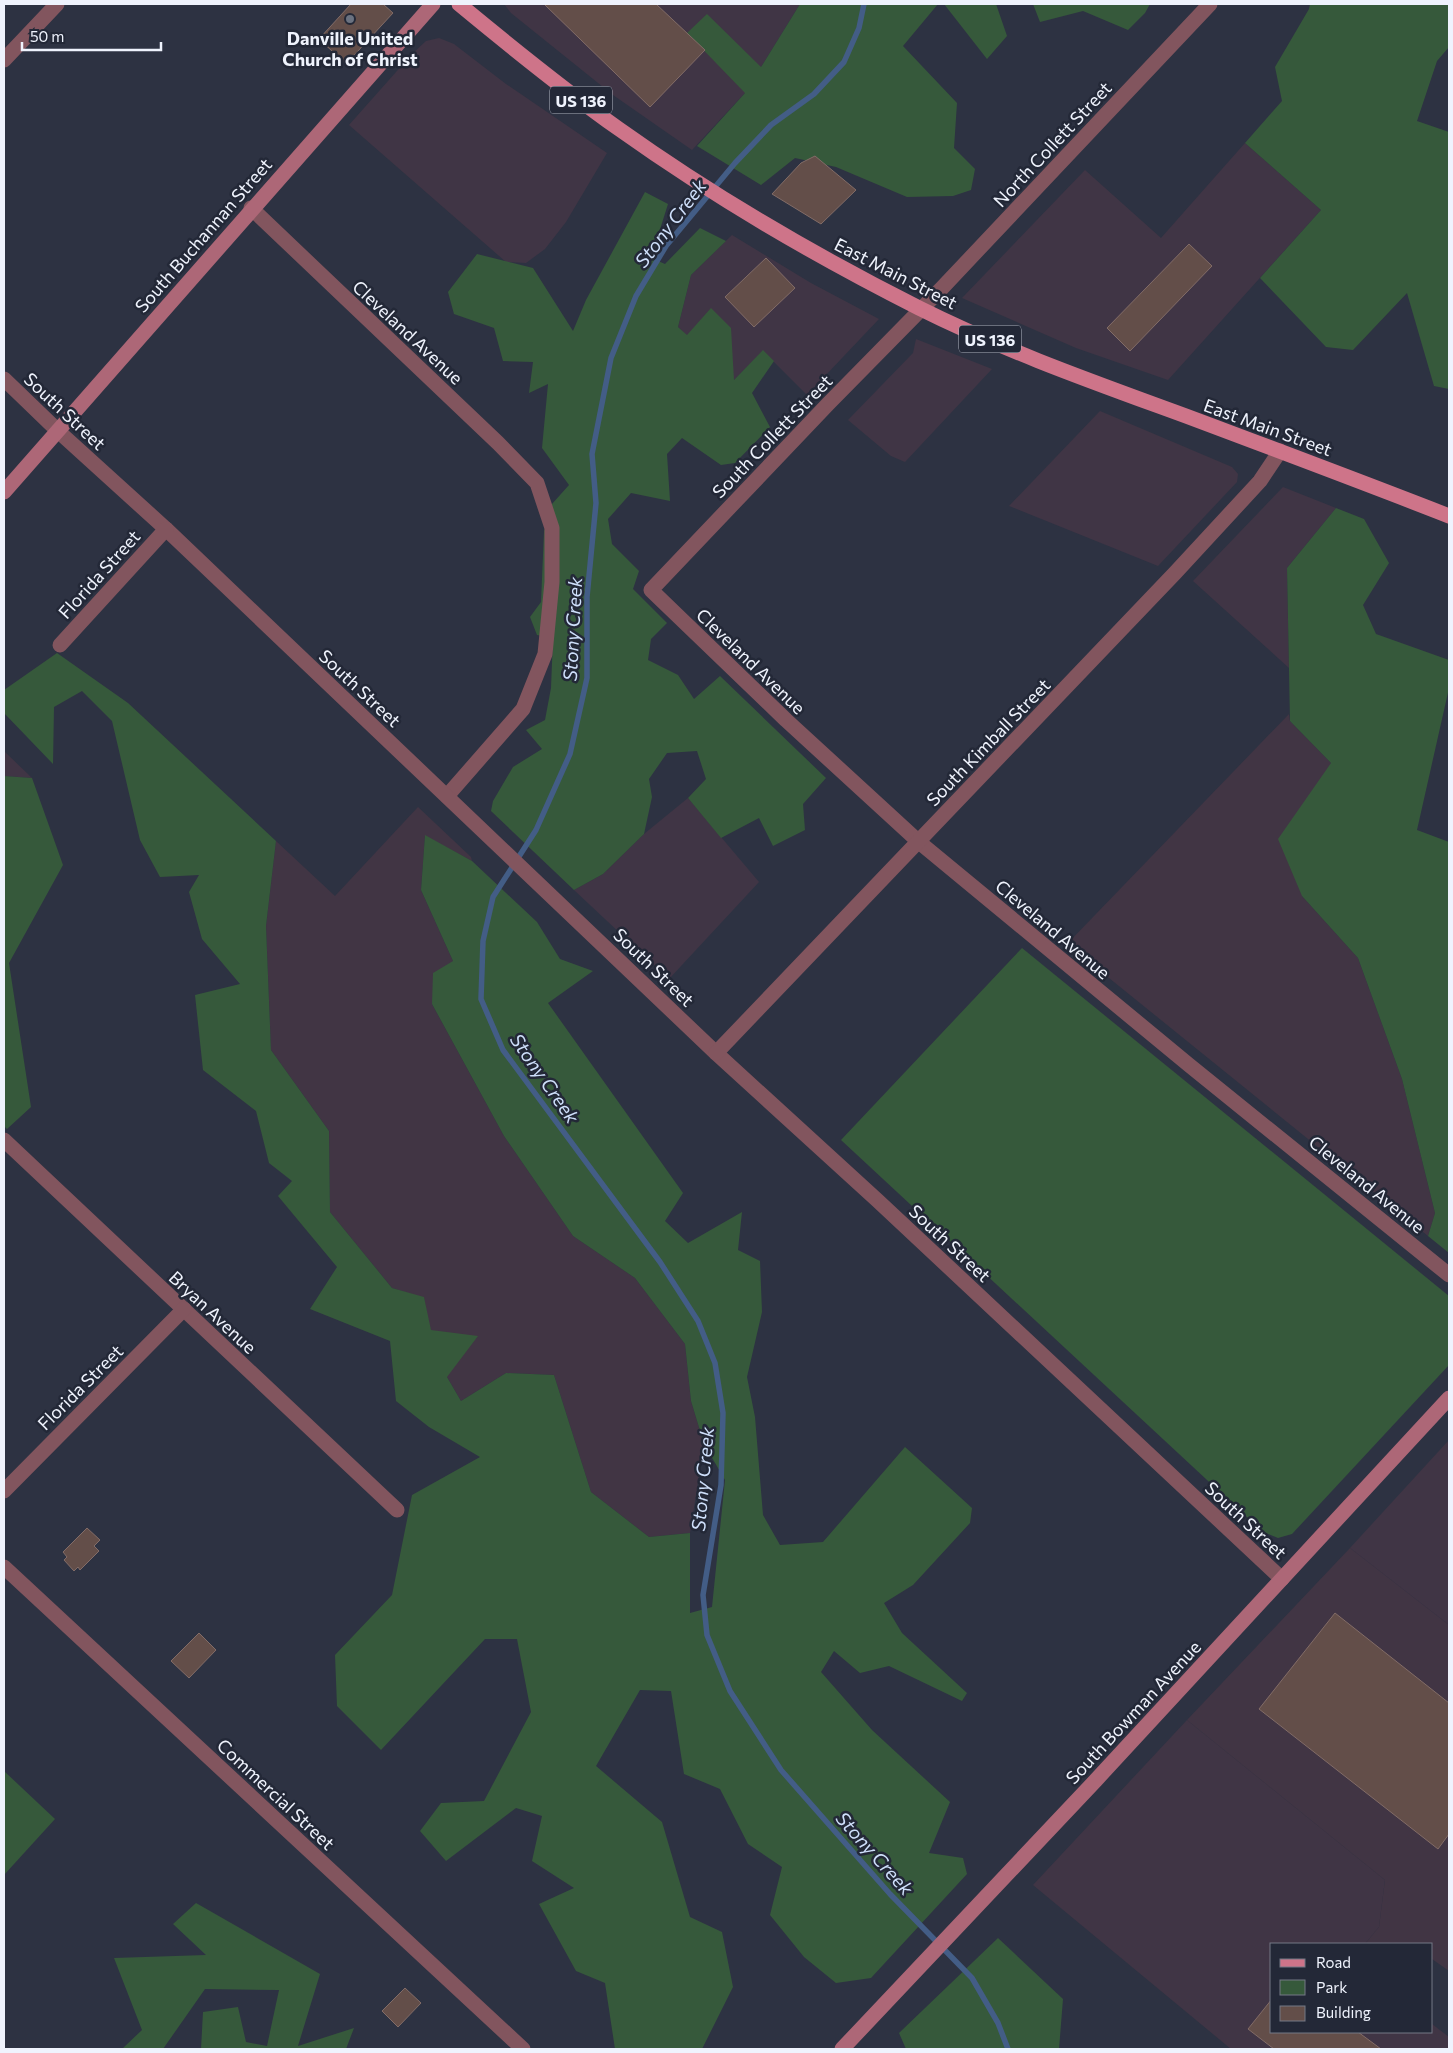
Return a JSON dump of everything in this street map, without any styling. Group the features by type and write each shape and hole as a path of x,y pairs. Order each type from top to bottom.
{"main road":[{"name":"South Buchannan Street","path":"4,492 251,208 432,4"},
{"name":"East Main Street","path":"459,4 526,59 612,124 678,168 810,250 921,309 1094,382 1449,516"},
{"name":"South Bowman Avenue","path":"842,2049 1096,1780 1449,1398"}],"street":[{"path":"4,60 57,4"},
{"name":"North Collett Street","path":"921,309 1210,4"},
{"name":"Cleveland Avenue","path":"251,208 498,443 537,483 552,528 552,582 545,654 523,709 447,796"},
{"name":"South Collett Street","path":"651,590 921,309"},
{"name":"South Street","path":"4,379 166,529 716,1053 877,1200 1282,1579"},
{"name":"South Kimball Street","path":"716,1053 919,842 1247,495 1260,481 1280,451"},
{"name":"Florida Street","path":"60,645 166,529"},
{"name":"Cleveland Avenue","path":"651,590 786,720 919,842 1166,1046 1449,1275"},
{"name":"Bryan Avenue","path":"4,1140 397,1510"},
{"name":"Florida Street","path":"4,1491 184,1309"},
{"name":"Commercial Street","path":"4,1566 523,2049"}],"shaded area":[{"path":"504,4 800,4 745,93 692,150 613,95 511,13"},
{"path":"439,38 454,44 506,84 607,153 566,222 545,249 526,263 506,262 349,125 412,54 426,41"},
{"path":"1245,143 1321,210 1168,380 1076,348 962,298 1085,170 1161,238"},
{"path":"732,235 811,283 879,319 807,395 763,351 734,380 678,327 691,275"},
{"path":"916,339 992,369 905,462 891,456 848,420 913,353"},
{"path":"1100,411 1232,467 1238,474 1237,482 1158,566 1009,506"},
{"path":"1283,487 1336,508 1287,568 1289,668 1193,581"},
{"path":"1289,714 1290,721 1331,763 1302,896 1358,958 1402,1079 1435,1213 1428,1236 1067,944"},
{"path":"4,751 32,778 4,776"},
{"path":"688,798 759,882 669,979 574,890 603,874 644,834"},
{"path":"418,807 471,857 472,861 425,836 421,890 453,961 432,1004 504,1136 573,1236 635,1278 685,1344 691,1401 704,1444 690,1533 649,1537 591,1492 554,1375 506,1373 461,1401 447,1377 430,1330 424,1298 392,1288 330,1212 329,1131 271,1050 266,926 276,841 335,896"},
{"path":"1449,1440 1449,1625 1350,1548"},
{"path":"1350,1548 1449,1625 1449,1971 1433,1960 1433,1943 1366,1943 1379,1927 1385,1880 1187,1720"},
{"path":"1187,1720 1385,1880 1379,1927 1366,1943 1270,1943 1270,2033 1433,2033 1433,2025 1449,2037 1449,2049 1231,2049 1033,1885"}],"green space":[{"path":"800,4 938,4 903,46 957,103 954,148 975,169 971,190 953,196 907,197 836,167 795,158 761,185 697,146 745,93 687,33 707,14 761,67"},
{"path":"944,4 996,4 1007,36 987,59"},
{"path":"1033,4 1150,4 1145,13 1128,30 1083,11 1040,22"},
{"path":"1310,4 1449,4 1449,47 1437,61 1417,121 1449,132 1449,389 1434,386 1407,293 1353,350 1326,347 1260,278 1321,210 1245,143 1282,101 1275,67 1309,9"},
{"path":"645,192 668,204 651,258 665,264 700,228 726,241 691,275 678,327 687,335 711,308 731,328 734,380 763,350 774,361 752,393 770,427 735,463 721,465 682,438 667,454 670,501 631,493 608,519 612,544 639,571 633,589 667,623 651,639 648,660 678,675 694,699 720,676 826,778 803,804 805,830 773,846 759,818 721,838 688,798 706,779 697,751 667,753 649,779 652,797 644,834 603,874 574,890 491,811 493,801 513,767 542,749 526,730 545,720 551,688 553,638 537,635 530,617 541,602 544,531 552,504 569,485 542,448 548,384 529,393 533,362 503,361 494,328 454,314 448,292 477,254 533,268 573,331 586,300"},
{"path":"1336,508 1364,519 1389,563 1363,605 1376,634 1449,660 1449,688 1417,830 1449,842 1449,1253 1428,1236 1435,1213 1402,1079 1358,958 1302,896 1278,839 1331,763 1290,721 1287,568"},
{"path":"57,653 128,703 276,841 266,926 271,1050 329,1131 330,1212 392,1288 424,1297 431,1330 478,1336 447,1377 461,1401 506,1373 554,1375 591,1492 649,1537 690,1533 690,1613 712,1607 725,1480 704,1444 691,1401 685,1344 635,1278 573,1236 504,1136 432,1004 433,973 453,961 421,890 425,835 472,861 537,922 560,959 593,971 548,1003 683,1193 665,1221 688,1243 742,1212 738,1250 760,1261 762,1312 747,1377 755,1417 763,1515 780,1545 823,1542 905,1447 972,1508 970,1523 913,1585 884,1603 902,1633 967,1693 962,1701 889,1666 860,1673 834,1651 821,1672 872,1730 950,1802 929,1853 963,1858 967,1874 871,1978 836,1983 804,1957 770,1915 782,1867 748,1844 720,1789 684,1774 671,1691 640,1690 596,1766 662,1822 690,1917 722,1932 733,1987 702,2049 615,2049 605,1983 576,1971 539,1904 574,1888 532,1861 542,1816 516,1808 446,1861 420,1831 441,1803 484,1801 531,1712 517,1639 485,1639 381,1750 337,1706 335,1655 392,1595 412,1495 480,1457 429,1427 396,1401 390,1341 310,1309 337,1267 278,1196 292,1181 269,1163 256,1111 203,1070 195,995 240,984 202,939 189,892 199,875 160,877 140,840 112,721 82,691 54,707 53,764 4,713 4,690"},
{"path":"4,776 32,778 63,865 9,963 31,1107 7,1129 4,1126"},
{"path":"1022,948 1449,1296 1449,1365 1292,1534 1278,1538 1263,1532 841,1140"},
{"path":"4,1771 55,1819 4,1875"},
{"path":"196,1903 320,1974 298,2046 354,2028 346,2049 201,2049 203,2012 238,2007 246,2042 267,2046 279,1990 205,1989 163,2049 122,2049 142,2030 114,1958 206,1955 173,1924"},
{"path":"998,1938 1063,1999 1059,2049 906,2049 899,2033"}],"building":[{"path":"351,4 383,4 393,13 346,64 319,39"},
{"path":"544,4 656,4 705,50 650,107"},
{"path":"815,156 856,190 821,224 772,194 801,163"},
{"path":"1189,244 1212,266 1130,351 1107,328"},
{"path":"766,258 795,288 754,327 725,297"},
{"path":"87,1528 100,1540 94,1546 99,1551 80,1570 78,1567 74,1571 64,1560 67,1557 63,1552"},
{"path":"1335,1613 1449,1703 1449,1834 1438,1849 1259,1709"},
{"path":"199,1633 216,1650 189,1678 171,1661"},
{"path":"405,1988 421,2003 398,2027 382,2011"},
{"path":"1270,2002 1270,2033 1359,2033 1381,2049 1274,2049 1248,2029"}],"waterway":[{"name":"Stony Creek","path":"864,4 859,28 844,62 814,94 771,125 735,163 666,246 636,296 611,358 592,454 596,503 587,597 587,678 570,754 536,830 493,897 483,941 481,999 503,1050 660,1262 698,1321 715,1363 723,1413 721,1485 703,1595 707,1635 730,1691 781,1770 890,1894 972,1978 998,2023 1008,2049"}],"place":[{"name":"Danville United Church of Christ","path":"350,19"}]}
